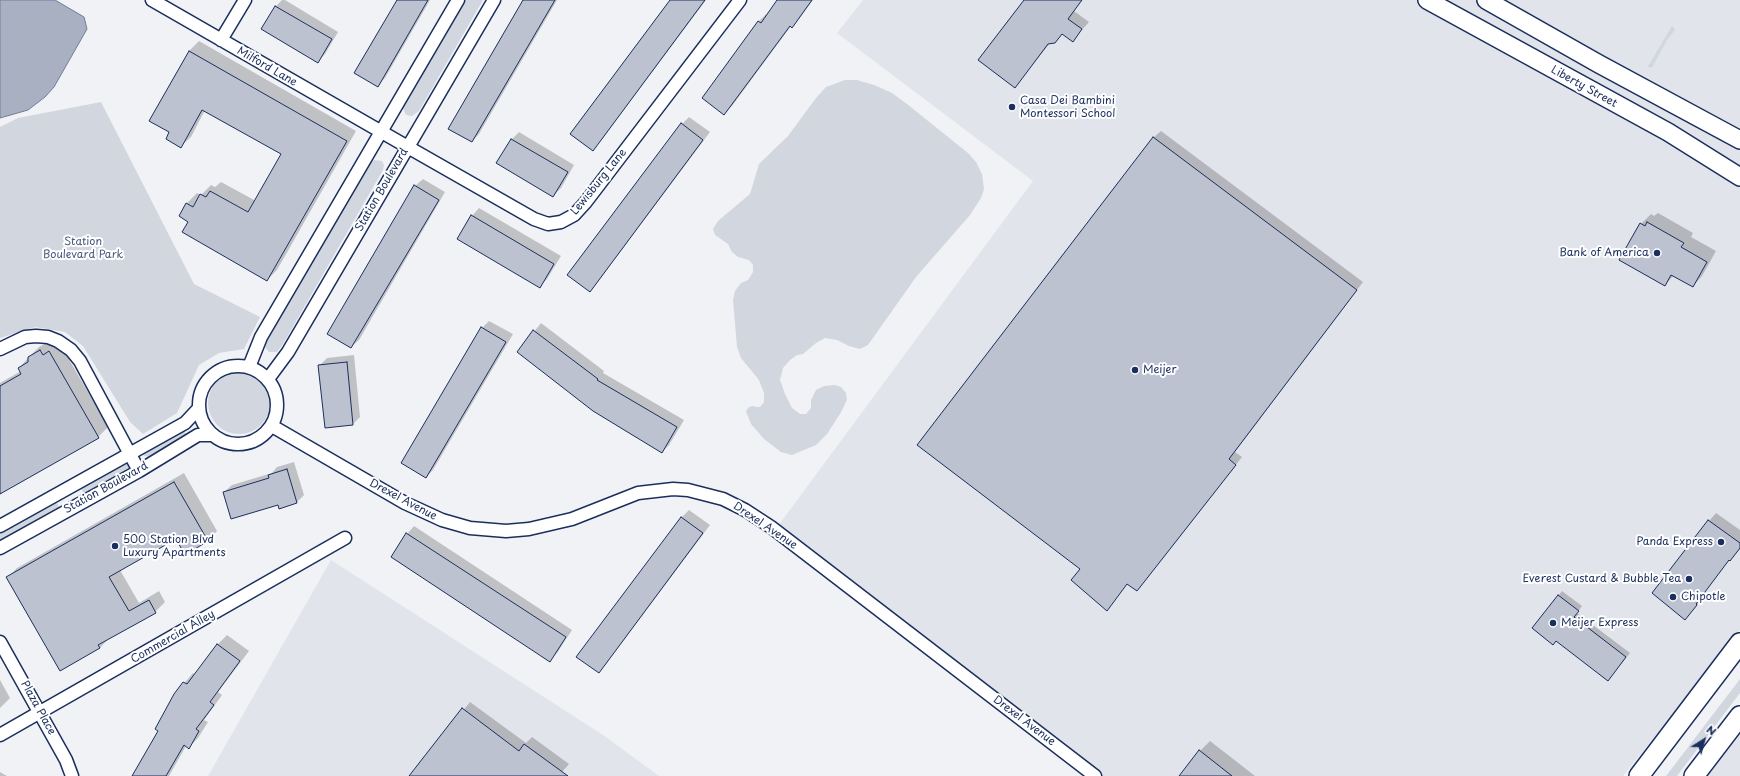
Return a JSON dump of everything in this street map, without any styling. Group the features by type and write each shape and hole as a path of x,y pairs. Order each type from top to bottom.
{"main road":[{"path":"1639,776 1740,643"},
{"path":"1694,776 1740,716"}],"street":[{"name":"Milford Lane","path":"152,0 382,133"},
{"path":"221,40 245,0"},
{"path":"249,367 261,337 382,133 458,0"},
{"name":"Station Boulevard","path":"268,379 288,352 494,0"},
{"name":"Lewisburg Lane","path":"382,133 534,219 548,224 561,222 574,215 585,203 740,0"},
{"name":"Liberty Street","path":"1428,0 1668,132 1740,177"},
{"path":"1486,0 1599,64 1740,140"},
{"path":"0,349 25,337 36,336 48,337 58,341 71,350 80,361 138,471"},
{"path":"237,366 249,367 268,379 275,390 278,402 277,415 272,426 264,435 255,441 244,444 233,444 222,441 213,435 201,418 199,408 200,396 205,384 213,374 224,368 237,366"},
{"name":"Station Boulevard","path":"0,526 185,423 199,408"},
{"name":"Drexel Avenue","path":"272,426 405,503 442,520 470,528 506,531 529,529 572,519 638,493 672,489 688,490 723,499 745,510 771,527 1095,776"},
{"name":"Station Boulevard","path":"0,548 138,471 200,434 213,435"},
{"path":"63,491 72,508"},
{"name":"Commercial Alley","path":"0,735 345,538"},
{"name":"Plaza Place","path":"0,642 66,760 72,776"}],"shaded area":[{"path":"863,0 1740,0 1740,630 1623,776 1099,776 778,526 1033,181 837,33"},
{"path":"331,560 603,735 659,776 208,776"},
{"path":"1740,735 1740,776 1708,776"}],"green space":[{"path":"464,0 483,0 419,111 412,116 406,115 403,108 404,104"},
{"path":"1672,26 1675,30 1667,40 1651,68 1648,66"},
{"path":"845,80 857,80 874,85 892,93 907,104 968,153 976,162 982,174 984,189 981,198 970,215 916,277 868,345 860,349 849,346 837,340 825,338 816,343 803,354 797,355 790,360 783,368 780,380 785,394 792,408 800,414 806,414 811,408 811,400 816,390 824,386 835,385 841,387 846,393 847,400 827,434 816,445 792,455 781,452 764,439 751,424 746,411 749,407 760,407 764,402 764,393 759,380 741,358 737,347 733,300 735,291 741,283 748,280 753,272 753,265 749,260 738,257 732,252 728,244 715,235 713,229 718,221 750,194 759,164 788,136 816,98 826,87"},
{"name":"Station Boulevard Park","path":"101,102 194,284 260,317 244,349 219,353 199,365 177,413 143,434 130,422 83,346 65,332 35,327 0,338 0,127 18,118"},
{"path":"374,160 382,161 384,165 383,170 283,344 277,352 269,352 264,346 266,341 369,163"},
{"path":"239,372 256,377 261,381 265,386 270,403 265,420 261,425 256,429 239,434 222,429 217,425 213,420 208,403 213,386 217,381 222,377"},
{"path":"182,431 186,433 186,437 150,458 143,455 144,452"},
{"path":"123,463 127,463 129,471 85,496 80,487"},
{"path":"56,501 60,509 0,543 0,532"},
{"path":"1740,679 1740,693 1677,776 1666,776"}],"water":[{"path":"0,0 55,0 84,17 87,29 54,87 45,97 28,110 0,118"}],"building":[{"path":"397,0 428,0 378,87 354,73"},
{"path":"523,0 555,0 472,142 448,129"},
{"path":"670,0 705,0 593,151 570,134"},
{"path":"777,0 812,0 792,28 790,26 724,115 702,98 758,21 761,23"},
{"path":"1024,0 1082,0 1068,19 1082,29 1073,42 1062,34 1055,43 1048,44 1015,88 978,60"},
{"path":"275,6 332,39 318,63 261,29"},
{"path":"189,51 347,141 267,281 182,232 188,222 179,216 186,203 193,207 200,194 206,197 210,191 248,212 281,154 202,110 181,148 166,139 169,132 149,121"},
{"path":"681,123 703,140 590,292 567,275"},
{"name":"Meijer","path":"1153,137 1357,290 1229,459 1236,465 1137,591 1127,584 1107,611 1071,580 1080,569 917,445"},
{"path":"511,139 568,172 553,197 496,163"},
{"path":"414,185 439,200 351,348 327,334"},
{"path":"471,215 554,264 540,288 457,239"},
{"name":"Bank of America","path":"1647,222 1684,243 1681,247 1707,262 1693,287 1671,275 1665,286 1619,260 1640,223 1645,226"},
{"path":"481,327 506,342 426,478 401,463"},
{"path":"533,330 598,379 597,380 677,427 662,453 593,411 517,352"},
{"path":"40,350 43,355 49,351 99,438 0,494 0,386 21,374 18,368 28,362 28,357"},
{"path":"347,362 353,425 325,428 318,365"},
{"path":"287,469 297,503 279,509 278,505 231,519 223,492 269,478 268,475"},
{"path":"174,482 208,541 185,555 176,539 109,577 129,611 149,600 156,613 98,645 100,648 60,671 6,577"},
{"path":"681,517 703,533 599,673 576,657"},
{"path":"1708,520 1740,543 1740,548 1730,561 1729,560 1685,620 1652,593"},
{"path":"406,533 566,637 550,662 391,557"},
{"path":"1558,595 1579,611 1574,617 1626,657 1608,681 1556,641 1553,645 1532,628"},
{"path":"217,644 240,661 210,702 214,705 196,729 199,731 189,749 184,745 166,776 132,776 158,731 155,729 174,694 183,682 187,684"},
{"path":"462,708 519,751 524,744 568,776 409,776"},
{"path":"1199,750 1232,776 1179,776"}],"place":[{"name":"Casa Dei Bambini Montessori School","path":"1012,107"},
{"name":"Bank of America","path":"1657,253"},
{"name":"Meijer","path":"1135,370"},
{"name":"Panda Express","path":"1721,542"},
{"name":"500 Station Blvd Luxury Apartments","path":"115,546"},
{"name":"Everest Custard & Bubble Tea","path":"1689,579"},
{"name":"Chipotle","path":"1673,597"},
{"name":"Meijer Express","path":"1553,623"}]}
